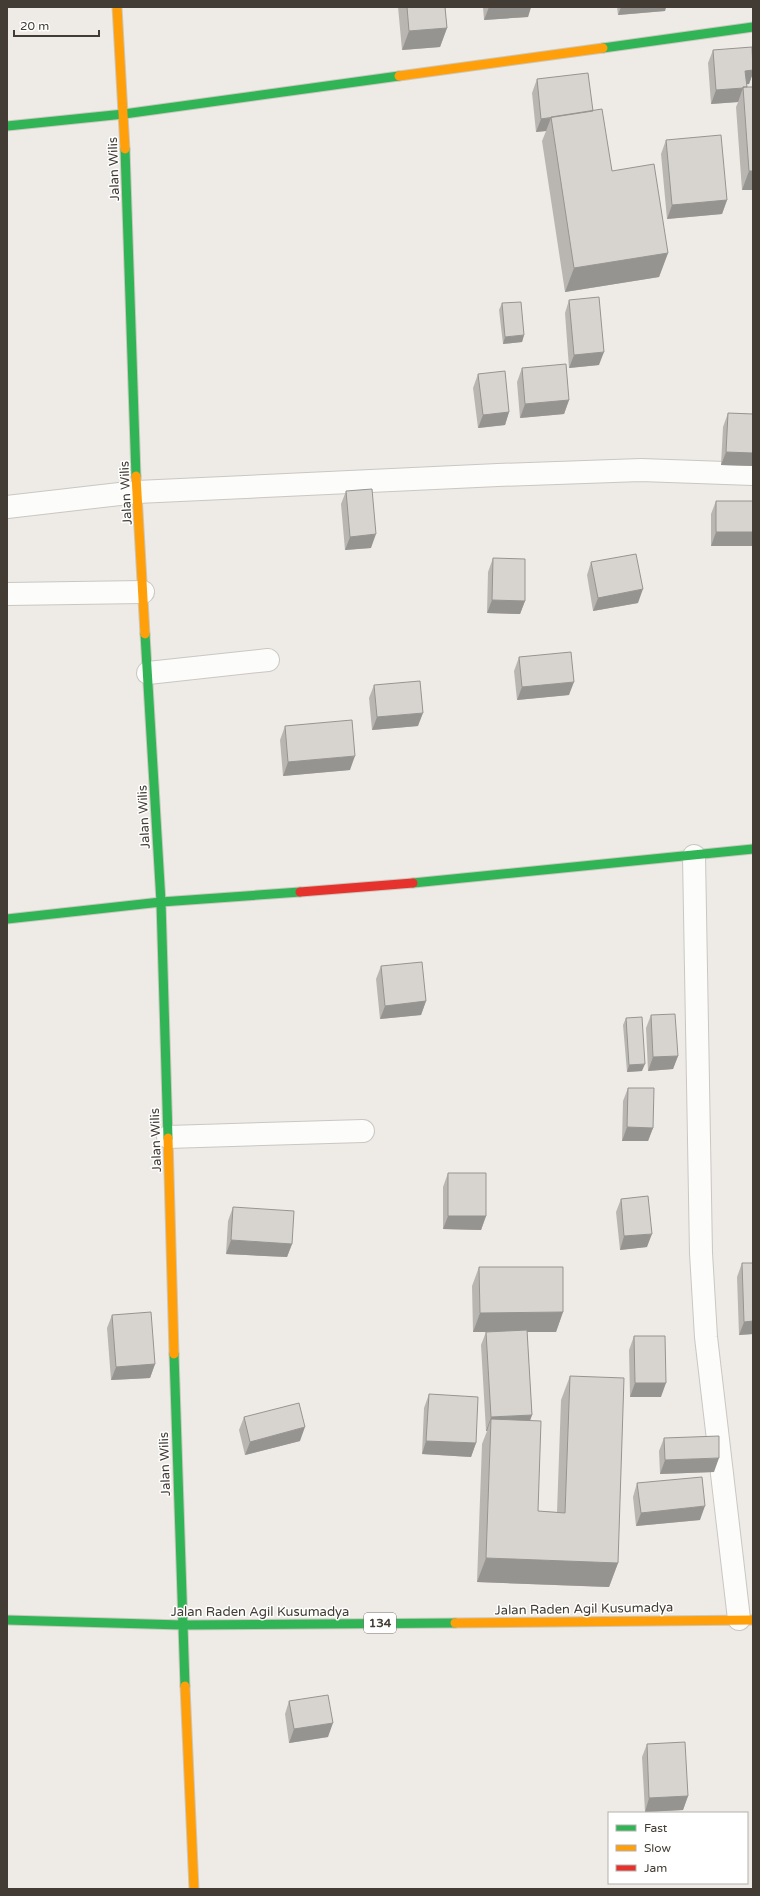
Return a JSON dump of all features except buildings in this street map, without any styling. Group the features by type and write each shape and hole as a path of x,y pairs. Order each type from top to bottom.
{"main road":[{"name":"Jalan Wilis","path":"117,7 124,114 137,492 160,902 182,1625 194,1889"},
{"path":"7,126 124,114 753,27"},
{"path":"7,918 160,902 383,886 753,849"},
{"name":"Jalan Raden Agil Kusumadya","path":"7,1620 182,1625 746,1620"}],"street":[{"path":"7,508 137,492 498,475 633,471 753,474"},
{"path":"7,594 143,592"},
{"path":"148,673 268,660"},
{"path":"694,856 701,1253 706,1337 746,1620"},
{"path":"168,1137 363,1131"}],"traffic: fast":[{"path":"603,48 753,27"},
{"path":"7,126 124,114 399,76"},
{"path":"125,149 136,476"},
{"path":"145,634 161,902 168,1138"},
{"path":"413,883 753,849"},
{"path":"7,919 161,902 300,892"},
{"path":"174,1354 185,1686"},
{"path":"7,1620 182,1625 455,1623"}],"traffic: slow":[{"path":"117,7 125,149"},
{"path":"399,76 603,48"},
{"path":"136,476 145,634"},
{"path":"168,1138 174,1354"},
{"path":"455,1623 753,1620"},
{"path":"185,1686 194,1889"}],"traffic: jam":[{"path":"300,892 413,883"}]}
